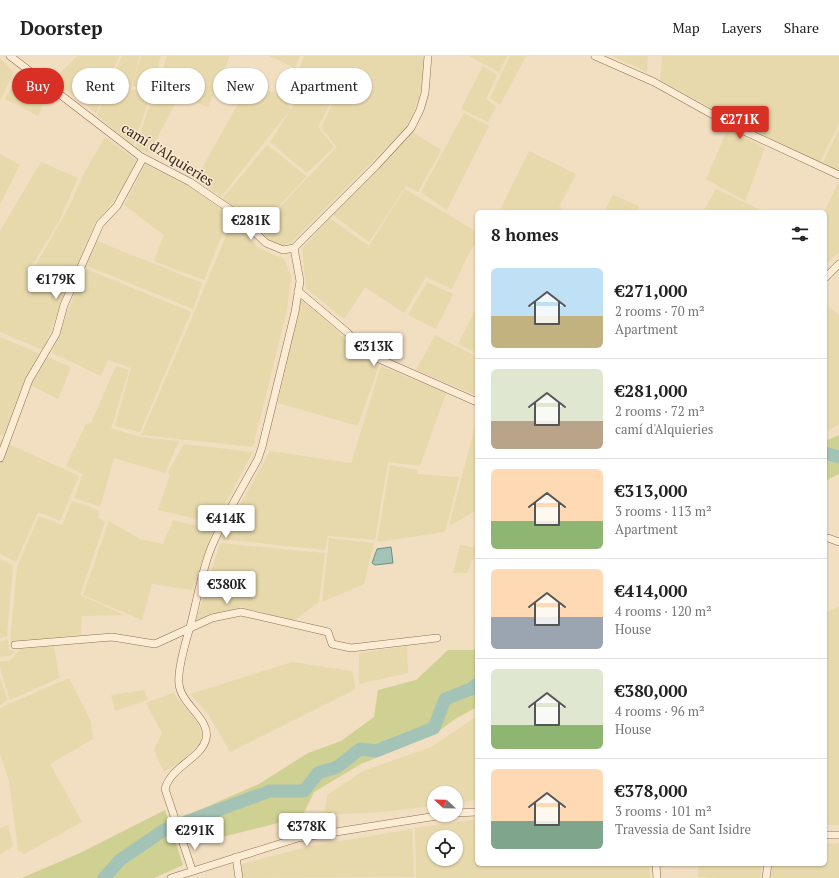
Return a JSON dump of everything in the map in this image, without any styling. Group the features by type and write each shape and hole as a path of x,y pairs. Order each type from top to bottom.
{"street":[{"name":"camí d'Alquieries","path":"10,56 143,158 190,182 234,212 266,243 283,250 294,248"},
{"path":"192,870 165,789 166,782 172,774 203,747 206,738 206,726 185,700 178,684 183,651 211,549 258,459 296,312 300,281 294,248 376,166 410,128 420,110 425,93 428,56"},
{"path":"595,56 654,82 733,126 839,175"},
{"path":"0,458 29,380 56,334 64,305 100,224 117,206 143,158"},
{"path":"827,276 839,264"},
{"path":"298,291 348,333 361,351 475,401"},
{"path":"828,538 839,542"},
{"path":"15,645 112,637 154,644 163,638 189,630 212,618 241,612 328,632 332,644 351,648 437,638"},
{"path":"463,813 475,812"},
{"path":"171,878 192,870 298,838 427,818"},
{"path":"827,835 839,834"},
{"path":"236,857 239,878"},
{"path":"656,866 657,878"},
{"path":"766,878 768,866"}],"shaded area":[{"path":"77,56 119,56 114,68 72,68 72,95 64,88 64,69"},
{"path":"122,56 140,56 131,89 137,90 137,104 148,104 133,146 97,115 102,104 129,104 129,68 117,68"},
{"path":"141,56 161,56 158,68 137,68"},
{"path":"167,56 230,56 225,68 213,68 213,95 208,107 200,104 205,104 205,68 163,68"},
{"path":"269,56 300,56 295,68"},
{"path":"304,56 424,56 423,78 419,98 407,127 292,242 282,246 269,241 260,228 337,147 321,128 333,104 372,104 372,68 300,68"},
{"path":"469,56 507,56 499,72"},
{"path":"510,56 526,56 500,105 490,98"},
{"path":"612,56 648,56 647,72"},
{"path":"662,56 839,56 839,123 820,162 749,129 660,80"},
{"path":"0,58 12,70 12,76 0,101"},
{"path":"483,66 497,75 486,99 496,107 488,122 461,109"},
{"path":"137,69 137,87 132,86"},
{"path":"12,84 12,103 5,99"},
{"path":"268,91 276,93 276,104 288,104 290,110 221,197 196,179 238,104 268,104"},
{"path":"15,104 44,104 38,116"},
{"path":"84,104 100,104 96,113"},
{"path":"150,104 175,104 149,154 135,148"},
{"path":"294,104 330,104 318,127 334,147 307,173 270,142"},
{"path":"464,113 489,126 447,210 421,192"},
{"path":"728,128 765,148 745,201 706,179"},
{"path":"839,129 839,172 823,162"},
{"path":"412,132 441,150 418,192 406,186 369,242 333,215"},
{"path":"105,137 138,161 120,193 95,224 68,286 34,268 69,207 83,175"},
{"path":"267,145 307,176 257,229 222,199"},
{"path":"529,151 576,174 559,207 565,210 500,210"},
{"path":"0,154 20,165 0,205"},
{"path":"41,162 78,178 59,221 30,269 67,289 43,350 0,332 0,231"},
{"path":"145,164 190,187 230,215 204,280 154,261 164,235 124,205"},
{"path":"839,181 839,252 827,263 827,210 825,210"},
{"path":"405,189 475,231 475,243 452,289 426,277 404,313 365,287 344,319 306,288 302,249 330,218 369,246"},
{"path":"716,189 761,210 704,210"},
{"path":"613,195 639,206 638,210 605,210"},
{"path":"233,218 258,248 284,259 291,276 287,310 253,447 141,435 191,320"},
{"path":"97,241 202,283 193,309 85,265"},
{"path":"84,268 191,312 140,432 115,426 131,368 108,360 101,376 52,353"},
{"path":"427,282 453,294 436,329 408,315"},
{"path":"301,299 336,329 357,355 379,365 358,426 278,403"},
{"path":"827,306 839,315 839,424 827,432"},
{"path":"475,311 475,352 458,344"},
{"path":"435,335 475,356 475,395 416,370"},
{"path":"0,337 71,367 58,399 24,382 3,436 0,435"},
{"path":"116,366 129,370 111,428 140,437 179,441 165,473 114,458 100,507 74,498 83,474 66,466 86,424 91,423"},
{"path":"381,366 446,393 420,466 388,462 375,540 328,536 325,550 221,539 270,451 351,463"},
{"path":"475,427 475,511 449,526"},
{"path":"0,440 79,476 60,521 38,512 16,562 0,554"},
{"path":"184,444 253,452 215,523 158,510 170,475 168,472"},
{"path":"390,465 418,470 417,474 459,477 445,532 377,542"},
{"path":"72,501 98,510 99,518 105,522 80,595 124,615 82,616 81,635 10,642 17,567 39,516 62,525"},
{"path":"173,520 213,530 192,590 152,584 142,620 83,595 109,521 140,539 163,544"},
{"path":"329,538 374,543 364,584 322,602"},
{"path":"220,543 325,553 319,602 293,621 242,607 196,621"},
{"path":"460,545 475,548 475,554 467,573 453,573"},
{"path":"391,547 393,563 375,565 372,563 377,549"},
{"path":"0,559 13,565 7,637 0,638"},
{"path":"839,607 839,825 827,825 827,612"},
{"path":"8,640 9,650 15,651 10,656 0,657 0,641"},
{"path":"54,645 59,678 10,700 0,668 0,661 9,661 21,649"},
{"path":"407,646 408,673 359,684 359,653"},
{"path":"292,662 352,671 356,689 230,752 208,714 190,694"},
{"path":"0,677 8,700 0,705"},
{"path":"69,678 91,721 93,739 50,764 82,822 24,854 18,850 9,781 0,754 0,708"},
{"path":"144,690 148,700 115,711 111,695"},
{"path":"173,693 198,722 201,741 184,760 164,772 154,750 162,733 146,703"},
{"path":"475,717 475,800 463,802 463,786 427,786 427,807 381,812 324,815 327,795 363,771 431,747"},
{"path":"475,819 475,866 649,866 650,878 416,878 415,828"},
{"path":"8,825 13,846 0,855 0,828"},
{"path":"412,829 414,877 242,878 242,864 311,846"},
{"path":"839,843 839,878 771,878 773,866 827,866 827,844"},
{"path":"698,866 762,866 760,878 698,877"}],"green space":[{"path":"839,435 839,474 827,480 827,440"},
{"path":"448,650 475,650 475,708 455,719 435,734 361,764 314,792 302,817 194,844 183,817 259,784 308,753 341,741 374,717 378,690 416,680"},
{"path":"165,810 183,865 154,878 22,878 80,853"}],"waterway":[{"path":"827,454 839,457"},
{"path":"104,878 120,860 164,830 270,791 304,791 318,773 337,767 360,749 376,751 434,728 445,699 471,689 475,686"}]}
